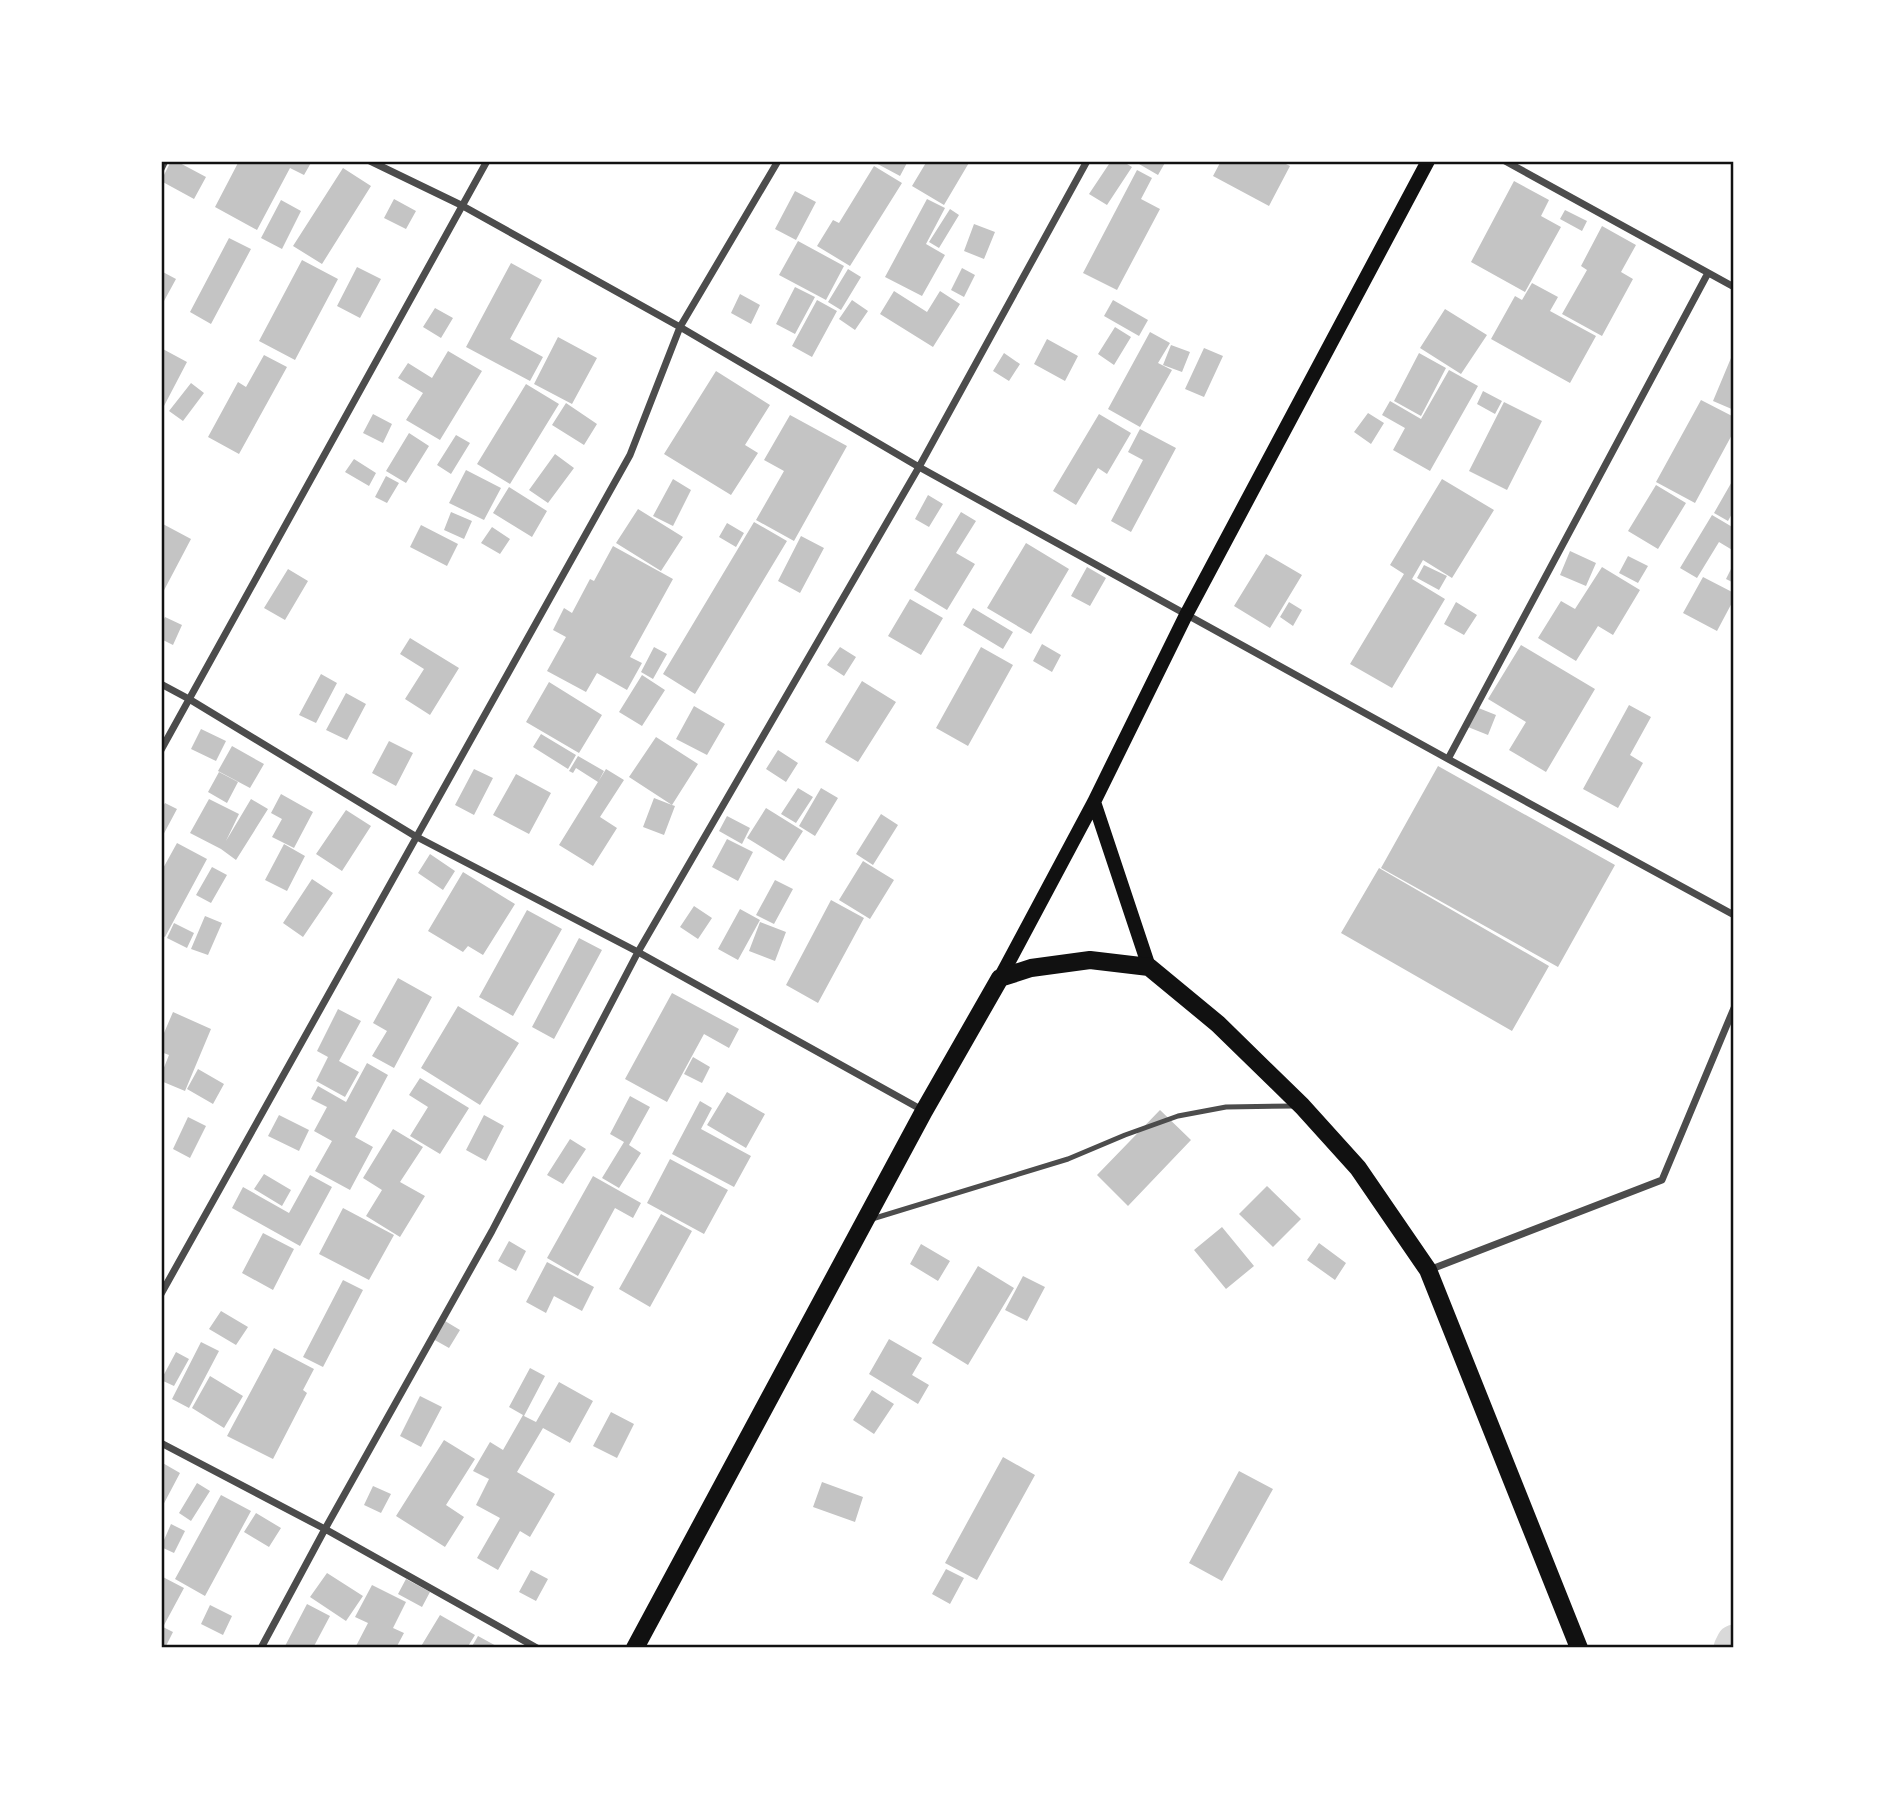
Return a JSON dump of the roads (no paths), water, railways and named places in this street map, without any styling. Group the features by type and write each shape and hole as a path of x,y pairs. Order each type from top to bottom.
{"main road":[{"path":"635,1648 1094,802 1186,615 1428,161"},
{"path":"1094,802 1149,967 1218,1024 1302,1106 1358,1168 1428,1270 1579,1648"},
{"path":"1000,978 1031,968 1090,960 1149,967"}],"street":[{"path":"161,169 165,161"},
{"path":"370,161 461,205 680,327 919,467 1734,915"},
{"path":"161,750 487,161"},
{"path":"161,1294 630,455 680,327 778,161"},
{"path":"261,1648 492,1231 638,952 919,467 1087,161"},
{"path":"1506,161 1734,287"},
{"path":"1448,760 1708,273"},
{"path":"161,684 415,836 638,952 924,1111"},
{"path":"1428,1270 1662,1180 1734,1008"},
{"path":"161,1443 325,1529 537,1648"}],"lane":[{"path":"866,1221 1068,1159 1178,1116 1226,1107 1302,1106"}],"waterway":[{"path":"1731,1648 1734,1642"}]}
